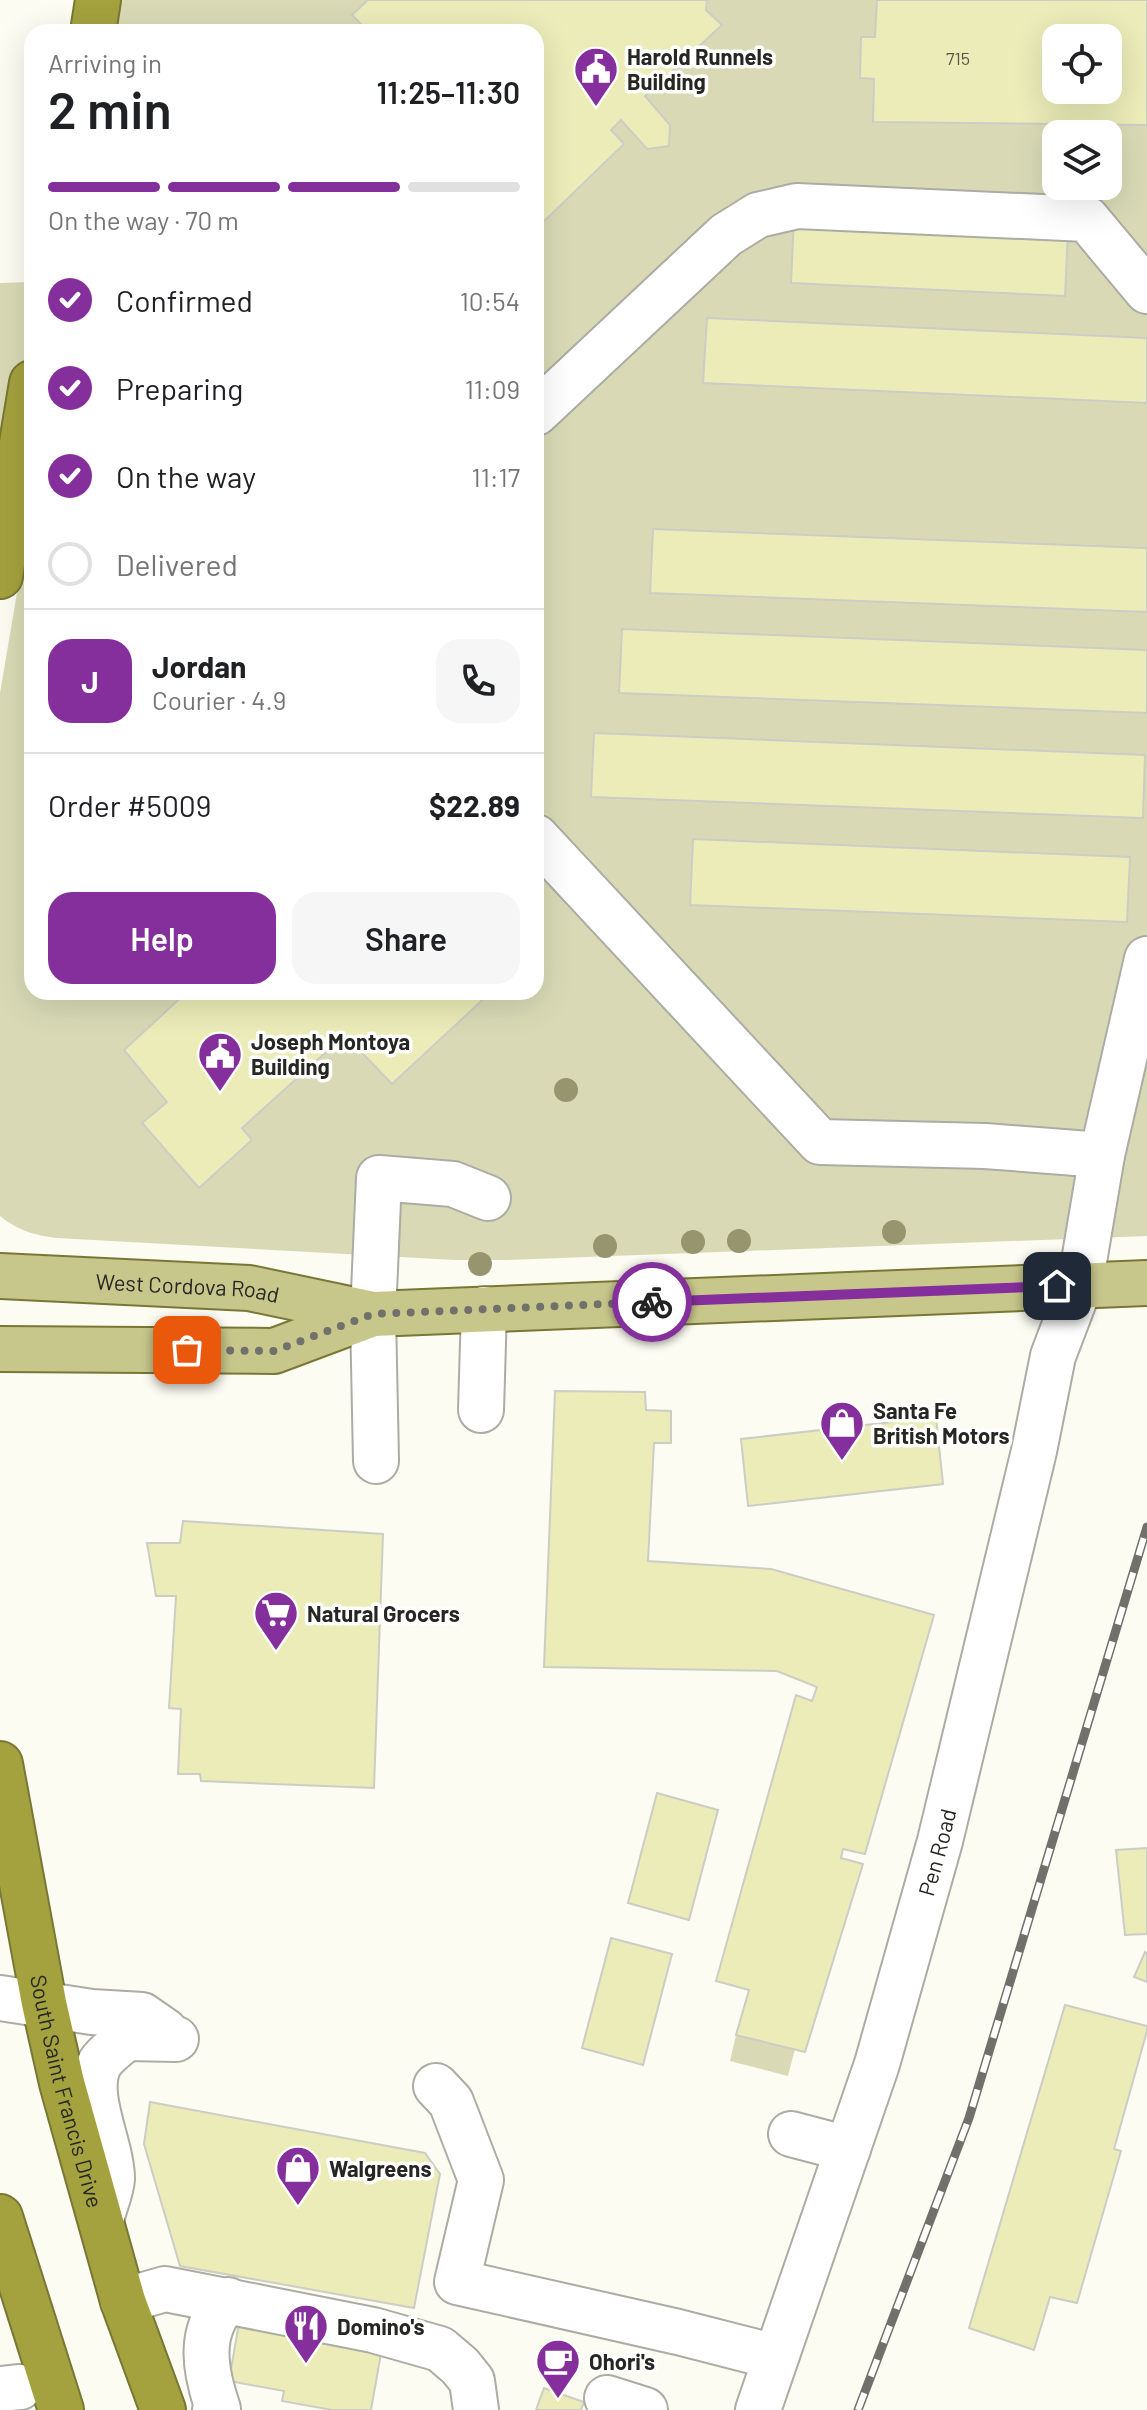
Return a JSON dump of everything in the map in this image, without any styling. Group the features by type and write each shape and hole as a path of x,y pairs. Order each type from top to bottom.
{"highway":[{"path":"94,24 98,0"},
{"path":"0,576 24,431"},
{"name":"South Saint Francis Drive","path":"0,1764 44,2003 62,2083 123,2301 163,2410"},
{"path":"0,2217 61,2410"}],"main road":[{"name":"West Cordova Road","path":"0,1276 249,1288 373,1314 1147,1283"},
{"name":"West Cordova Road","path":"0,1349 274,1351 373,1314"}],"street":[{"path":"544,406 726,235 758,215 797,206 1087,219 1147,291"},
{"path":"544,846 820,1142 985,1146 1102,1155"},
{"name":"Pen Road","path":"758,2410 877,2064 940,1841 1034,1451 1053,1356 1080,1285 1102,1155 1147,959"},
{"path":"376,1461 373,1314 379,1178 453,1184 488,1198"},
{"path":"481,1410 484,1309"},
{"path":"0,1998 92,2012 142,2015 176,2039 127,2038 101,2061 95,2077 95,2095 108,2147 112,2180 101,2220"},
{"path":"436,2086 451,2102 481,2180 457,2282 776,2357"},
{"path":"791,2134 848,2149"},
{"path":"123,2301 165,2289 373,2330 440,2349 472,2381 476,2410"},
{"path":"216,2410 207,2377 207,2342 215,2313 228,2300"}],"green space":[{"path":"115,0 1147,0 1147,1236 455,1260 57,1238 27,1232 0,1216 0,693 24,551 24,1000 544,1000 544,24 111,24"},
{"path":"24,282 24,517 0,519 0,283"},
{"path":"736,2035 795,2049 788,2076 730,2061"}],"building":[{"name":"Harold Runnels Building","path":"368,0 707,0 706,10 722,25 645,96 670,125 669,146 647,149 621,120 611,130 624,144 544,221 544,24 361,24 352,15"},
{"path":"877,0 1147,0 1147,125 1122,125 1122,120 1042,120 1042,124 873,122 874,79 860,78 861,37 875,37"},
{"path":"794,218 1068,231 1065,296 791,283"},
{"path":"707,318 1147,338 1147,403 703,383"},
{"path":"653,529 1147,548 1147,612 650,593"},
{"path":"622,629 1147,650 1147,713 619,693"},
{"path":"594,733 1145,755 1143,818 591,797"},
{"path":"693,839 1130,857 1127,922 690,905"},
{"name":"Joseph Montoya Building","path":"178,1000 482,1000 392,1084 345,1035 242,1128 252,1140 199,1188 142,1123 167,1102 124,1050"},
{"path":"555,1391 645,1392 646,1410 671,1411 671,1443 654,1443 648,1561 771,1569 934,1615 865,1854 843,1849 841,1858 863,1864 805,2052 736,2035 749,1990 716,1981 796,1695 812,1701 817,1687 777,1671 544,1667"},
{"name":"Santa Fe British Motors","path":"936,1417 943,1484 748,1506 741,1439"},
{"name":"Natural Grocers","path":"183,1521 383,1534 374,1788 201,1781 200,1774 178,1774 181,1709 169,1708 176,1596 156,1596 147,1543 180,1543"},
{"path":"657,1793 718,1810 689,1920 628,1903"},
{"path":"1147,1848 1147,1934 1125,1935 1116,1850"},
{"path":"611,1938 672,1954 643,2065 582,2048"},
{"path":"1147,1953 1147,1982 1134,1977"},
{"path":"1065,2005 1147,2026 1147,2031 1114,2149 1121,2151 1077,2303 1050,2297 1034,2350 969,2328"},
{"name":"Walgreens","path":"150,2102 425,2153 440,2174 414,2308 180,2266 144,2144"},
{"name":"Domino's","path":"239,2323 382,2348 371,2410 332,2410 282,2401 284,2391 229,2381"},
{"name":"Ohori's","path":"544,2388 584,2402 581,2410 536,2410"}],"railway":[{"path":"858,2410 969,2118 1147,1527"}],"way so far":[{"path":"187,1350 274,1351 373,1314 652,1302"}],"place":[{"name":"Harold Runnels Building","path":"596,108"},
{"name":"Joseph Montoya Building","path":"220,1093"},
{"name":"Santa Fe British Motors","path":"842,1462"},
{"name":"Natural Grocers","path":"276,1652"},
{"name":"Walgreens","path":"298,2207"},
{"name":"Domino's","path":"306,2365"},
{"name":"Ohori's","path":"558,2400"}],"route":[{"path":"652,1302 1057,1286"}]}
